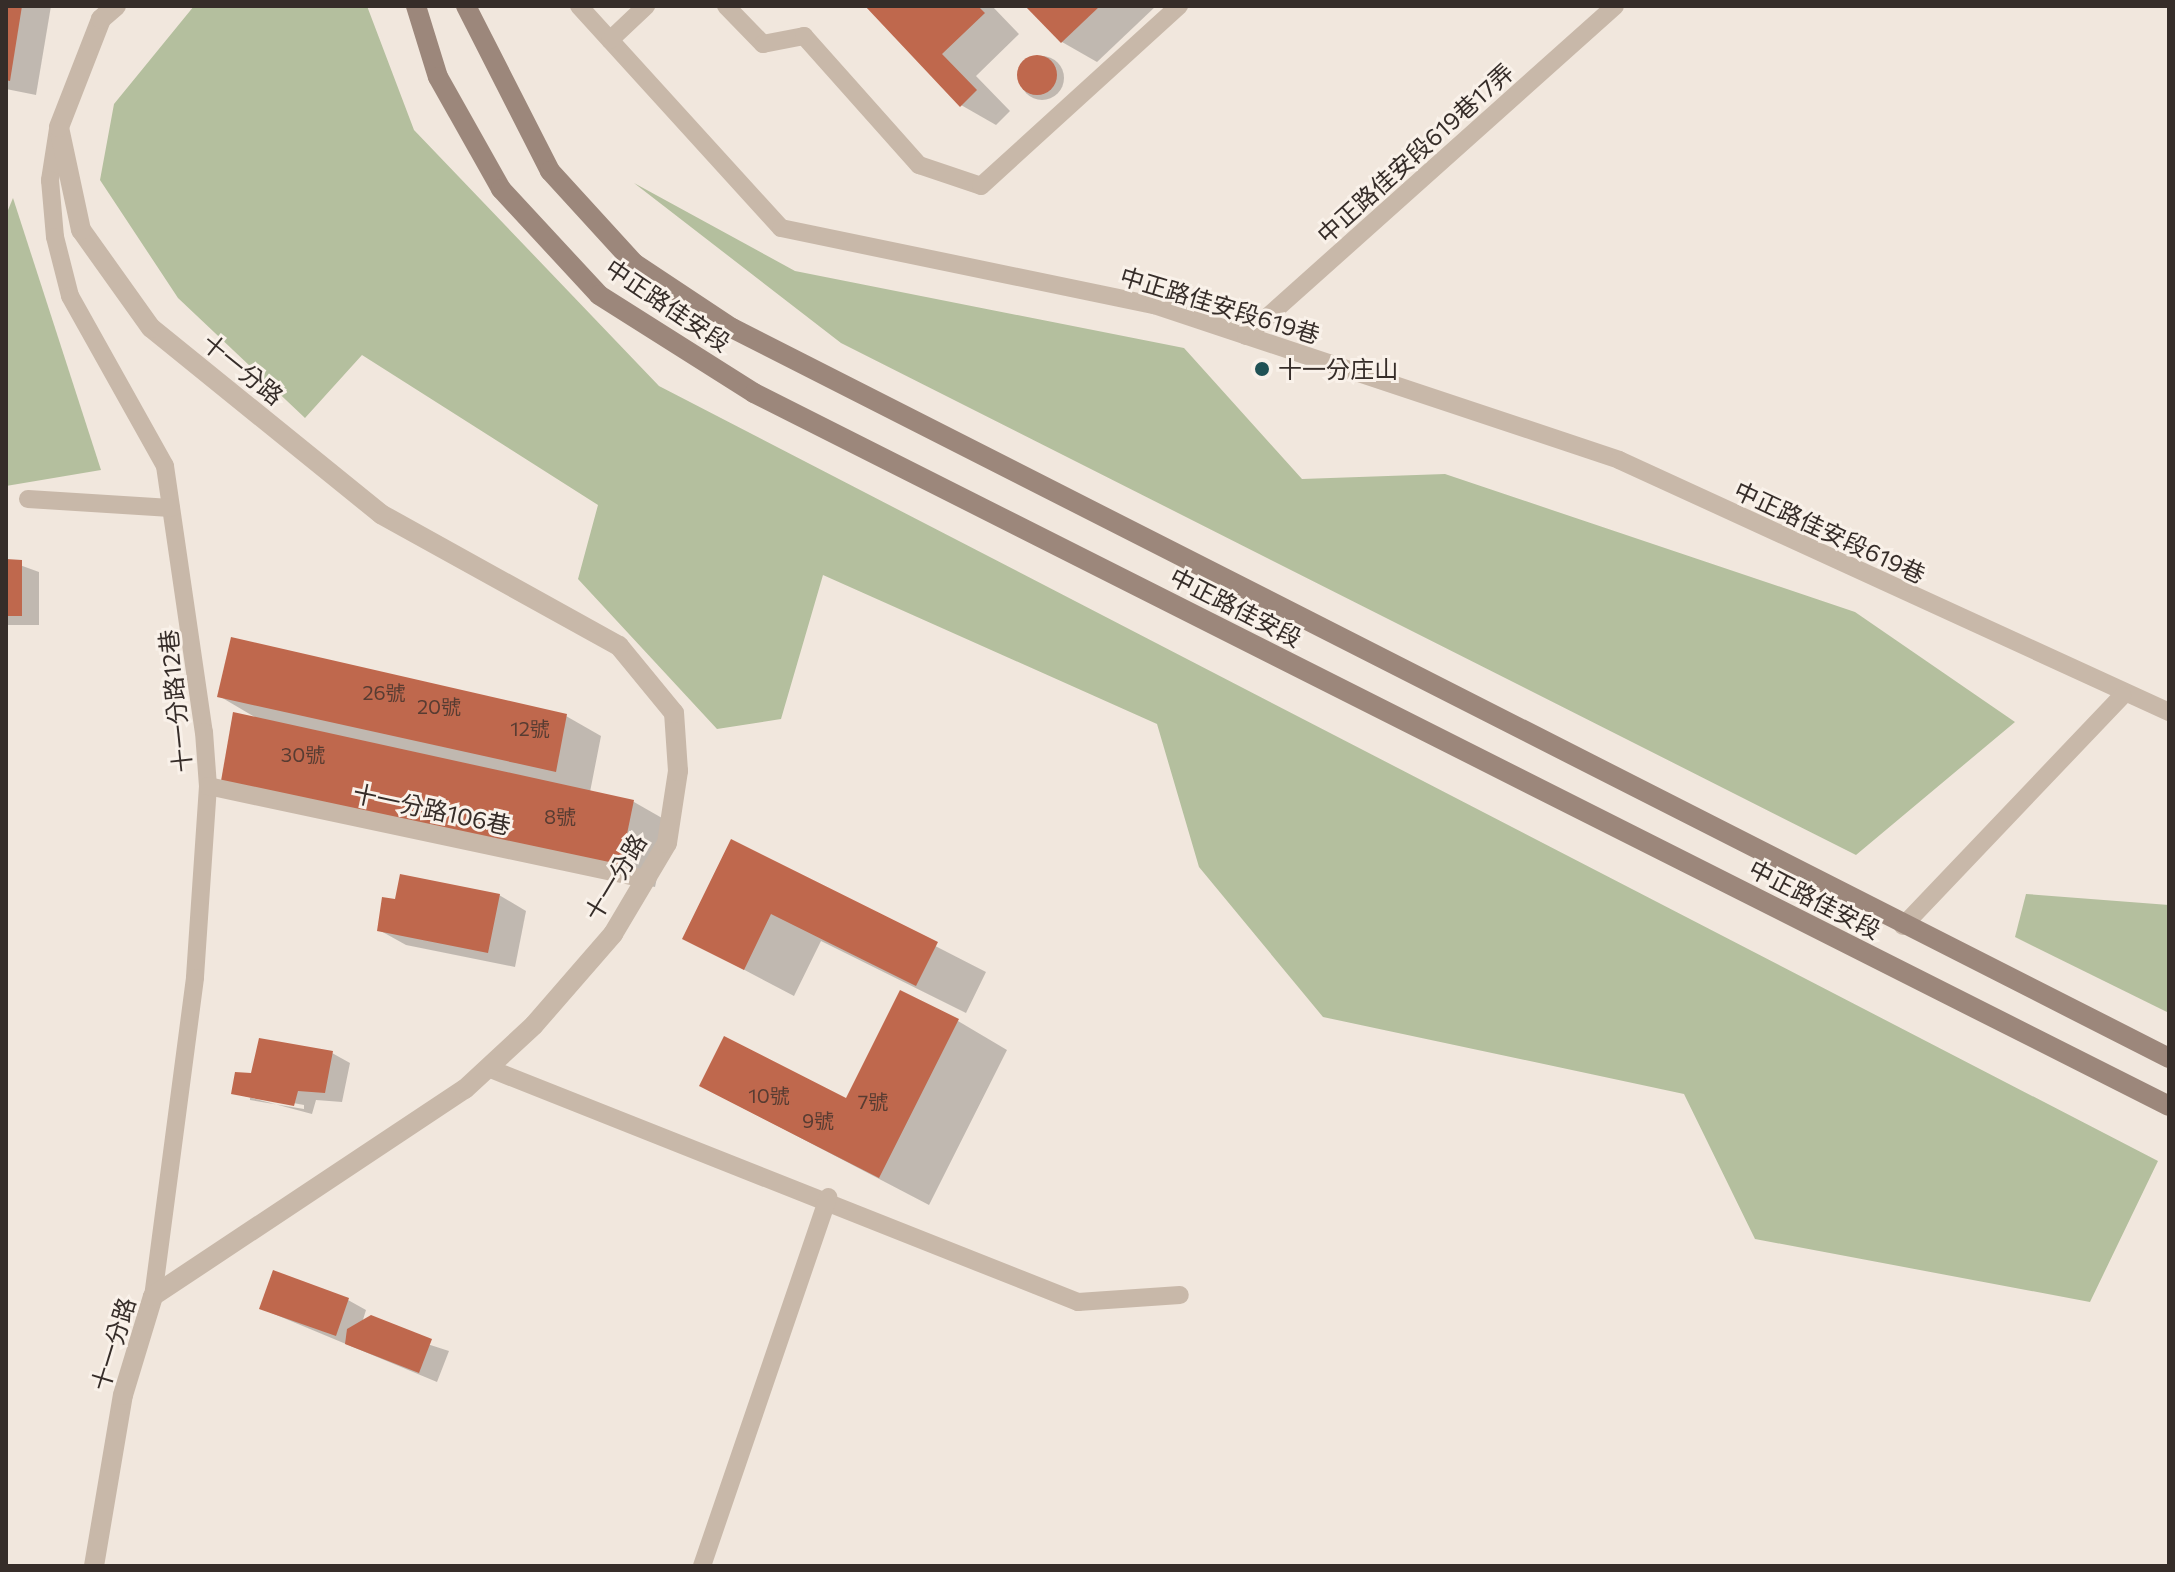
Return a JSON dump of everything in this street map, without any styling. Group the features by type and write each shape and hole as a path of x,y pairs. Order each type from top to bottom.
{"main road":[{"name":"中正路佳安段","path":"416,6 438,77 501,189 599,295 754,393 2169,1106"},
{"name":"中正路佳安段","path":"466,6 550,171 634,263 732,328 1903,926 2169,1058"}],"street":[{"path":"59,127 101,19 116,6"},
{"name":"十一分路","path":"59,127 81,230 151,328 381,514 619,646 674,713 678,771 667,843 613,934 488,1068 153,1296 123,1395 94,1566"}],"lane":[{"name":"中正路佳安段619巷","path":"579,6 781,228 1154,305 1619,460 2122,696 2169,712"},
{"path":"610,40 646,6"},
{"path":"726,6 763,44 804,36 919,165 981,186 1179,6"},
{"name":"中正路佳安段619巷17弄","path":"1246,336 1615,6"},
{"name":"十一分路12巷","path":"59,127 50,180 70,296 165,466 208,786 195,978 153,1296"},
{"path":"28,499 171,508"},
{"path":"1903,926 2122,696"},
{"name":"十一分路106巷","path":"208,786 646,879"},
{"path":"488,1068 828,1197 1078,1302 1180,1295"},
{"path":"702,1566 828,1197"}],"green space":[{"path":"194,6 367,6 414,130 659,386 2158,1161 2090,1302 1755,1239 1684,1094 1323,1017 1199,867 1157,724 823,575 781,719 717,729 578,579 598,505 362,355 305,418 178,298 100,180 114,104"},
{"path":"634,183 795,271 1184,348 1302,479 1445,474 1855,612 2015,722 1856,855 841,343"},
{"path":"13,198 101,470 6,486 6,215"},
{"path":"2026,894 2169,905 2169,1013 2015,937"}],"building":[{"path":"6,6 22,6 10,81 6,80"},
{"path":"865,6 978,6 985,13 942,54 977,90 960,107"},
{"path":"1025,6 1100,6 1061,43"},
{"path":"1037,55 1051,61 1057,75 1051,89 1037,95 1023,89 1017,75 1023,61"},
{"path":"6,559 22,560 22,616 6,616"},
{"path":"231,637 567,714 556,772 217,697"},
{"path":"233,712 634,800 620,868 221,781"},
{"path":"731,839 938,942 916,986 771,914 744,970 682,939"},
{"path":"400,874 500,894 488,953 377,931 382,897 395,899"},
{"path":"900,990 959,1019 879,1178 699,1086 724,1036 846,1098"},
{"path":"259,1038 333,1051 325,1093 298,1091 294,1106 231,1094 235,1072 251,1073"},
{"path":"273,1270 349,1298 336,1336 259,1309"},
{"path":"371,1315 432,1339 419,1373 345,1344 347,1329"}],"place":[{"name":"十一分庄山","path":"1262,369"}]}
